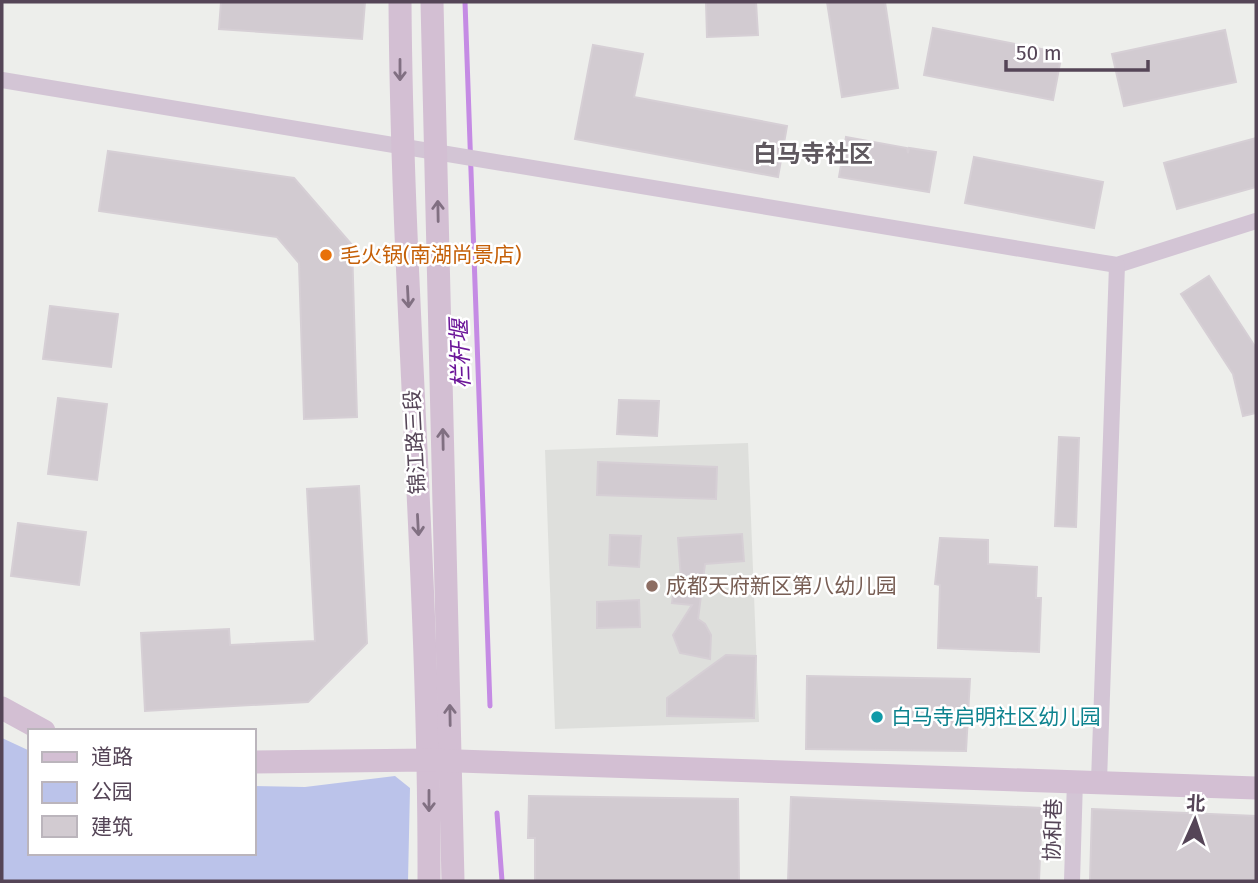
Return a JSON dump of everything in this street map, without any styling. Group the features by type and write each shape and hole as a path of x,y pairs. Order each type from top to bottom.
{"main road":[{"name":"锦江路三段","path":"400,2 401,146 440,761 453,881"},
{"name":"锦江路三段","path":"429,881 440,761 436,152 432,2"},
{"path":"2,708 40,729"},
{"path":"256,762 440,761 1099,780 1256,788"}],"street":[{"path":"2,80 1117,265 1256,222"},
{"path":"1099,780 1117,265"},
{"name":"协和巷","path":"1072,881 1075,780"}],"shaded area":[{"name":"成都天府新区第八幼儿园","path":"748,443 759,722 555,729 545,450"}],"green space":[{"path":"2,738 28,750 28,855 256,855 256,786 305,787 395,776 410,788 408,881 2,881"}],"building":[{"path":"221,2 365,2 362,39 219,29"},
{"path":"706,2 756,2 758,35 707,37"},
{"path":"827,2 885,2 898,88 842,97"},
{"path":"933,28 1062,53 1053,100 924,75"},
{"path":"1225,30 1236,82 1124,106 1112,54"},
{"path":"593,45 643,54 634,97 787,126 778,177 575,139"},
{"path":"846,137 907,148 908,153 909,148 936,152 929,192 839,177"},
{"path":"1256,138 1256,187 1177,209 1164,163"},
{"path":"108,151 294,178 352,245 357,417 304,419 299,263 277,237 99,211"},
{"path":"974,157 1103,182 1094,228 965,203"},
{"path":"1209,276 1256,348 1256,413 1243,416 1233,374 1181,294"},
{"path":"50,306 118,314 111,367 43,359"},
{"path":"58,398 107,404 97,480 48,474"},
{"path":"619,400 659,401 657,436 617,434"},
{"path":"1059,437 1079,438 1076,527 1055,526"},
{"path":"598,462 717,467 716,499 597,495"},
{"path":"359,486 367,643 308,702 145,711 141,633 229,629 230,645 315,641 307,489"},
{"path":"18,523 86,532 79,585 11,576"},
{"path":"742,534 744,561 705,564 698,619 705,624 711,635 710,659 680,653 673,635 692,605 672,603 675,578 681,579 678,538"},
{"path":"610,535 641,536 639,567 609,565"},
{"path":"940,538 988,540 988,564 1037,567 1036,598 1041,598 1039,652 938,648 940,585 935,584"},
{"path":"639,600 640,627 597,628 597,602"},
{"path":"726,655 756,656 754,718 667,716 667,698"},
{"name":"白马寺启明社区幼儿园","path":"807,676 970,679 966,751 806,749"},
{"path":"529,796 738,799 739,881 535,881 535,838 528,838"},
{"path":"791,797 1042,808 1039,881 788,881"},
{"path":"1092,809 1256,816 1256,881 1090,881"}],"waterway":[{"name":"栏杆堰","path":"465,2 490,706"},
{"name":"栏杆堰","path":"497,813 502,881"}],"place":[{"name":"毛火锅(南湖尚景店)","path":"326,255"},
{"name":"成都天府新区第八幼儿园","path":"652,586"},
{"name":"白马寺启明社区幼儿园","path":"877,717"}],"district":[{"name":"白马寺社区","path":"813,154"}]}
